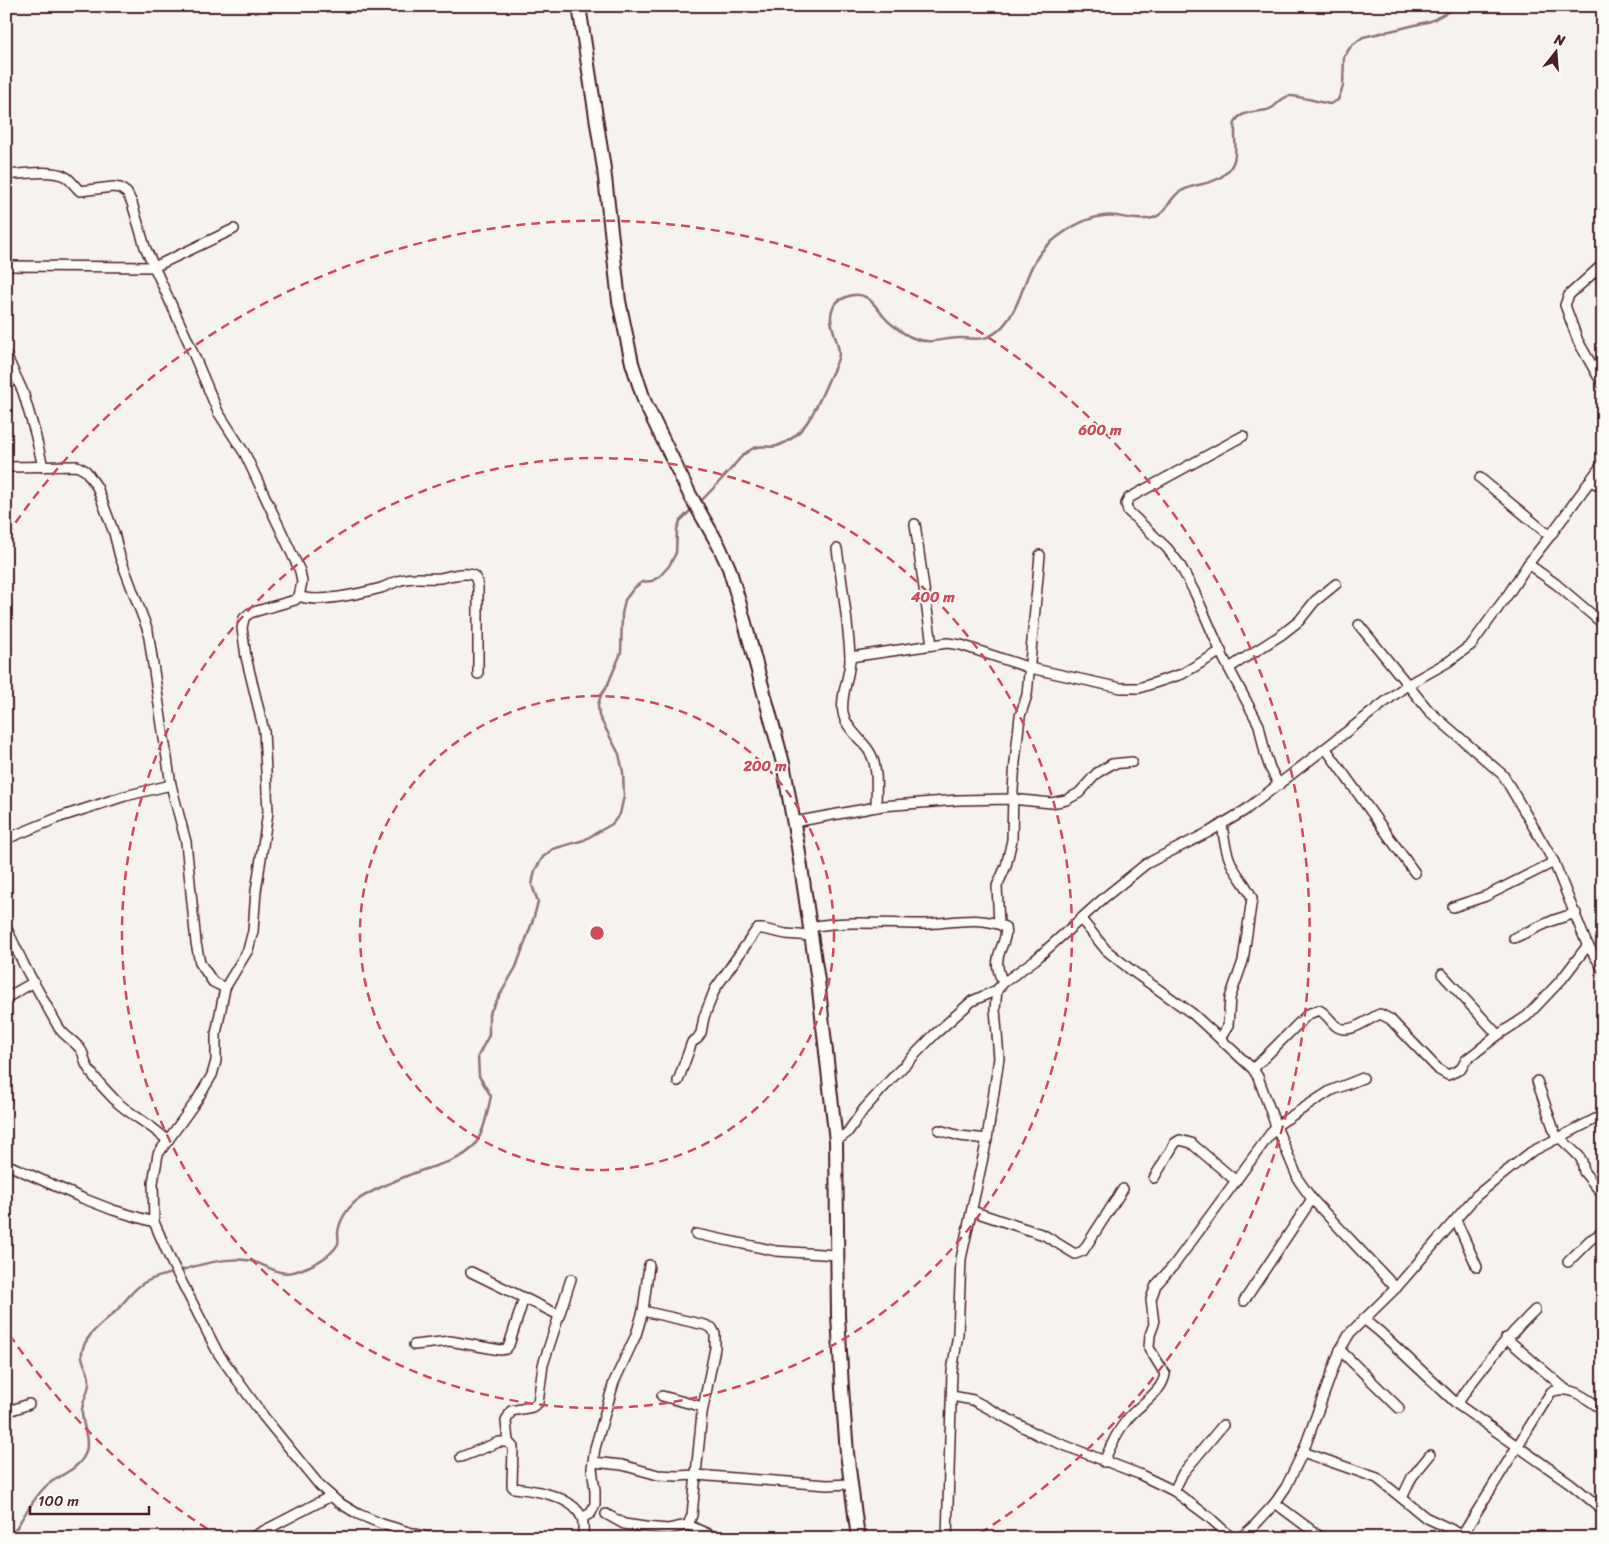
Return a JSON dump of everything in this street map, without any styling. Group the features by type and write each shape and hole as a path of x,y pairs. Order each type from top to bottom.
{"main road":[{"path":"578,6 604,169 620,301 632,363 645,403 690,495 729,568 783,763 794,822 824,1030 836,1140 838,1315 842,1388 858,1538"}],"street":[{"path":"6,175 51,173 62,175 69,179 80,191 113,187 120,188 127,193 132,202 145,247 218,412 245,454 292,553 300,571 302,582 299,596 295,600 250,613 244,618 242,628 246,656 264,731 268,812 256,891 253,931 248,950 226,988 216,1034 216,1060 212,1075 198,1100 158,1154 153,1183 154,1222 171,1261 218,1353 264,1417 320,1486 331,1496 358,1514 382,1524 425,1537"},
{"path":"6,266 154,267 234,229"},
{"path":"1603,264 1569,295 1565,305 1578,341 1600,375 1603,385"},
{"path":"6,355 22,392 43,467"},
{"path":"1243,436 1129,498 1126,504 1128,511 1166,548 1180,565 1195,593 1229,668 1259,725 1270,768 1279,784"},
{"path":"836,1140 847,1133 864,1109 934,1035 972,1001 1000,987 1036,959 1104,897 1146,864 1244,811 1407,685 1448,662 1471,645 1603,463"},
{"path":"6,466 78,466 86,471 97,487 114,533 123,567 148,631 171,785 186,842 196,943 200,963 213,982 226,988"},
{"path":"1480,478 1550,536"},
{"path":"1590,481 1603,487"},
{"path":"915,524 932,646"},
{"path":"837,549 850,657 850,667 842,706 843,714 847,724 869,751 873,759 876,772 876,807"},
{"path":"999,924 997,886 1006,866 1012,840 1012,799 1020,716 1027,695 1040,555"},
{"path":"1528,564 1556,584 1603,624"},
{"path":"299,596 310,600 319,599 383,588 407,579 464,574 473,575 476,578 478,587 478,674"},
{"path":"1229,668 1281,635 1299,621 1314,601 1336,584"},
{"path":"1359,625 1430,711 1503,775 1554,862 1588,945 1603,969"},
{"path":"850,657 947,643 961,645 1030,668 1121,688 1139,688 1182,674 1221,651"},
{"path":"1326,749 1415,873"},
{"path":"794,822 876,807 958,800 1012,799 1051,804 1066,800 1079,793 1097,774 1112,764 1132,762"},
{"path":"6,839 60,817 125,796 171,785"},
{"path":"1220,1038 1228,1026 1230,998 1243,961 1252,898 1228,857 1222,824"},
{"path":"1453,907 1486,896 1554,862"},
{"path":"1514,938 1554,920 1576,914"},
{"path":"1080,919 1106,950 1193,1014 1252,1069 1258,1077 1299,1181 1312,1199 1396,1288"},
{"path":"678,1081 692,1042 697,1040 701,1033 704,1017 715,989 757,929 786,934 810,931 830,923 926,924 974,921 999,924 1004,927 1006,931 998,958 1000,987 995,1009 999,1058 987,1139 961,1259 958,1334 952,1372 947,1538"},
{"path":"6,926 59,1028 83,1052 86,1063 101,1085 118,1103 160,1133 168,1141"},
{"path":"1252,1069 1308,1014 1319,1010 1327,1014 1341,1030 1350,1029 1380,1014 1390,1018 1439,1070 1448,1075 1461,1069 1466,1060 1498,1035 1527,1016 1543,1000 1588,945"},
{"path":"1442,974 1498,1035"},
{"path":"6,998 34,982"},
{"path":"1104,1462 1113,1439 1126,1419 1158,1389 1164,1378 1165,1374 1149,1348 1150,1335 1154,1324 1151,1299 1156,1285 1174,1265 1276,1126 1330,1091 1363,1078"},
{"path":"1537,1081 1558,1139 1579,1156 1584,1172 1603,1195"},
{"path":"1240,1538 1275,1504 1286,1487 1303,1452 1340,1350 1350,1333 1396,1288 1476,1196 1530,1152 1603,1116"},
{"path":"939,1130 960,1136 987,1139"},
{"path":"1154,1178 1175,1143 1180,1140 1190,1143 1236,1181"},
{"path":"6,1164 82,1198 154,1222"},
{"path":"972,1211 1044,1235 1075,1254 1083,1251 1123,1189"},
{"path":"1244,1302 1312,1199"},
{"path":"1456,1220 1477,1267"},
{"path":"1568,1262 1590,1240 1603,1232"},
{"path":"696,1234 776,1251 837,1255"},
{"path":"582,1518 591,1512 595,1504 592,1468 595,1448 614,1382 636,1334 642,1311 649,1265"},
{"path":"471,1272 559,1315"},
{"path":"571,1279 544,1365 538,1403 532,1407 511,1411 506,1421 508,1442 512,1447 512,1486 514,1488 553,1495 571,1504 582,1518 583,1538"},
{"path":"414,1345 450,1341 500,1350 506,1348 509,1345 524,1298"},
{"path":"1457,1404 1479,1370 1506,1338 1535,1310"},
{"path":"642,1311 695,1322 712,1328 715,1334 715,1348 703,1407 692,1515 688,1525"},
{"path":"1364,1319 1457,1404 1585,1494 1603,1510"},
{"path":"1506,1338 1565,1388 1584,1397 1603,1410"},
{"path":"1340,1350 1400,1408"},
{"path":"1303,1452 1376,1478 1425,1517 1466,1536 1551,1392 1565,1388"},
{"path":"662,1396 703,1407"},
{"path":"952,1396 973,1400 1040,1436 1139,1474 1174,1491 1209,1517 1232,1538"},
{"path":"6,1412 29,1404"},
{"path":"1174,1491 1183,1473 1223,1425"},
{"path":"461,1457 499,1442 508,1442"},
{"path":"1402,1498 1412,1477 1430,1455"},
{"path":"593,1462 622,1464 658,1475 696,1475 827,1485 851,1484"},
{"path":"250,1538 331,1496"},
{"path":"1275,1504 1322,1538"},
{"path":"606,1514 624,1524 645,1527 668,1529 688,1525 717,1538"}],"waterway":[{"path":"700,502 745,454 756,447 773,447 787,442 796,435 810,418 839,356 831,320 833,307 839,301 846,297 861,295 871,301 895,327 909,336 922,341 956,338 977,339 991,336 1000,329 1015,308 1034,263 1041,252 1065,232 1089,219 1098,217 1116,216 1143,219 1153,218 1161,214 1178,193 1216,180 1227,172 1235,157 1235,124 1240,116 1270,109 1283,98 1290,96 1330,104 1338,100 1343,86 1344,57 1351,46 1363,37 1431,21 1459,6"},
{"path":"179,1271 212,1262 229,1260 253,1261 283,1273 290,1273 308,1267 320,1261 335,1249 338,1244 338,1233 343,1216 360,1199 399,1179 456,1159 467,1153 475,1144 484,1124 491,1096 479,1076 478,1056 489,1035 489,1014 516,967 533,920 538,902 532,885 535,870 543,857 553,849 584,840 612,824 620,814 624,796 623,772 619,754 599,716 598,705 621,653 622,614 625,600 634,588 642,582 652,581 660,576 669,566 676,553 677,530 680,521 692,509"},
{"path":"10,1538 39,1493 54,1480 75,1467 86,1453 87,1442 82,1409 89,1379 82,1352 87,1339 139,1286 149,1280 174,1272"}]}
